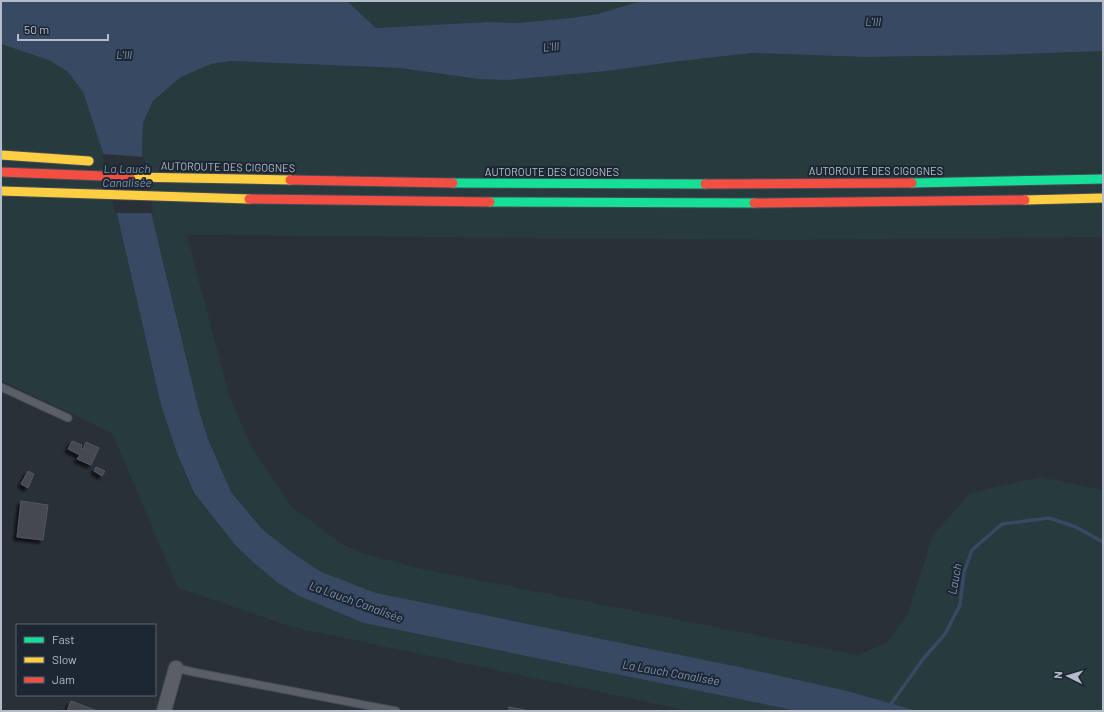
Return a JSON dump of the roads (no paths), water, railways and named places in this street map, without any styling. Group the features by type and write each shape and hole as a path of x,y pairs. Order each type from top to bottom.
{"highway":[{"path":"1,155 96,162"},
{"path":"218,168 236,178"},
{"name":"AUTOROUTE DES CIGOGNES","path":"1,172 168,178 236,178 440,183 682,185 941,183 1103,179"},
{"path":"1,191 172,198 487,202 941,202 1103,198"}],"street":[{"path":"164,711 176,668"}],"lane":[{"path":"1,387 68,418"},
{"path":"176,668 201,674 396,710"}],"water":[{"path":"1,1 347,1 376,28 488,22 517,23 571,18 598,14 634,3 651,1 1103,1 1103,51 996,55 864,57 752,53 607,71 507,80 478,79 400,68 230,61 211,64 181,77 153,101 143,123 142,155 151,212 198,407 208,439 231,492 263,530 294,554 321,572 376,593 739,667 847,691 917,711 798,711 364,623 299,596 278,583 236,546 194,493 177,453 161,405 103,153 83,92 68,72 51,61 1,44"}],"waterway":[{"name":"Lauch","path":"886,711 923,659 945,634 960,605 964,572 972,550 1002,524 1049,518 1076,527 1103,542"}],"water label":[{"name":"L'Ill","path":"873,22"},
{"name":"L'Ill","path":"551,47"},
{"name":"L'Ill","path":"124,55"},
{"name":"La Lauch Canalisée","path":"127,176"},
{"name":"La Lauch Canalisée","path":"356,602"},
{"name":"La Lauch Canalisée","path":"671,673"}]}
